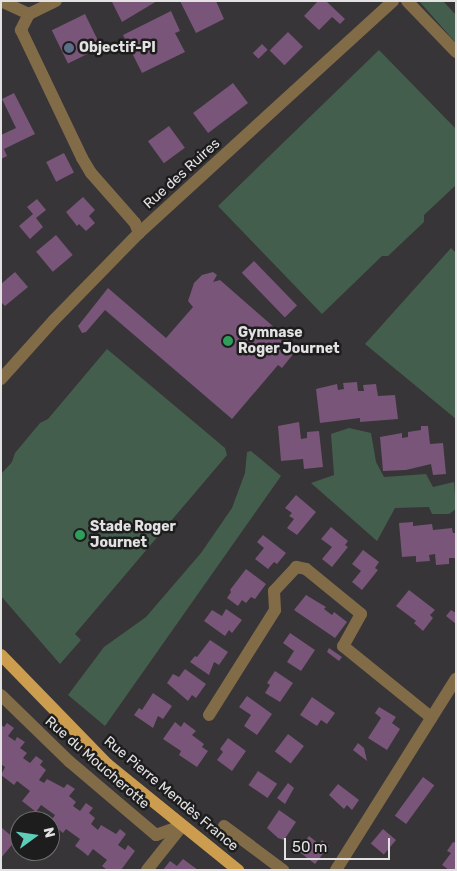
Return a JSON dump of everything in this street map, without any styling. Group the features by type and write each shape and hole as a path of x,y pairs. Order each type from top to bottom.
{"main road":[{"name":"Rue Pierre Mendès France","path":"1,655 107,764 181,826 238,870"}],"street":[{"path":"1,1 29,14"},
{"path":"56,1 29,14 21,30 82,158 91,173 135,223 139,233"},
{"name":"Rue des Ruires","path":"1,379 54,320 139,233 393,1"},
{"path":"407,1 456,52"},
{"path":"209,715 275,610 274,591 296,566 306,570 360,614 343,646 432,718"},
{"path":"336,870 456,680"},
{"name":"Rue du Moucherotte","path":"1,695 70,762 156,835 181,826"},
{"path":"147,870 181,826"},
{"path":"224,826 284,870"}],"green space":[{"path":"419,1 443,1 456,15 456,43"},
{"path":"379,50 456,129 456,185 424,215 424,222 388,256 382,256 322,314 218,206"},
{"path":"451,248 456,253 456,419 365,344"},
{"name":"Stade Roger Journet","path":"107,349 225,448 227,455 75,634 81,640 60,664 1,596 1,474 12,462 15,453 40,423 48,419"},
{"path":"349,428 371,433 376,462 384,477 426,474 433,487 454,482 456,509 449,514 432,514 429,507 395,508 377,541 311,483 334,475 331,434"},
{"path":"251,451 281,476 105,726 68,695 104,647 146,617 201,553 232,508 245,473 247,452"}],"building":[{"path":"157,1 122,22 112,2"},
{"path":"180,1 216,1 224,19 196,33"},
{"path":"318,1 326,1 345,19 340,24 332,17 319,30 304,16"},
{"path":"171,11 180,31 175,33 185,52 142,73 123,35"},
{"path":"85,14 101,47 68,63 52,30"},
{"path":"288,32 303,47 284,65 270,50"},
{"path":"262,44 268,50 258,59 253,53"},
{"path":"233,83 248,103 208,133 193,113"},
{"path":"14,93 35,134 4,149 7,156 1,159 1,135 16,128 2,99"},
{"path":"169,126 185,148 164,163 148,141"},
{"path":"64,153 74,173 56,182 46,162"},
{"path":"83,197 95,210 89,216 95,223 86,231 79,224 77,226 66,212"},
{"path":"37,199 46,210 36,218 43,227 30,239 19,226 33,214 27,207"},
{"path":"56,235 73,255 53,272 36,252"},
{"path":"254,261 297,306 285,317 242,273"},
{"path":"15,272 28,287 5,306 1,302 1,284"},
{"name":"Gymnase Roger Journet","path":"213,272 217,275 213,282 220,280 298,348 282,368 278,365 232,419 105,310 86,332 82,333 78,326 108,288 166,338 193,307 188,301 194,283 202,275"},
{"path":"357,382 358,391 364,391 363,385 376,384 378,396 395,395 398,419 360,422 360,418 320,423 316,389 337,384 338,390 344,389 343,383"},
{"path":"299,422 301,439 307,438 307,432 319,431 323,467 304,469 303,459 281,461 278,426"},
{"path":"421,426 428,426 430,444 443,443 446,474 433,475 431,464 406,470 383,471 380,437 402,433 402,438 408,437 408,432 421,430"},
{"path":"296,495 316,512 297,535 287,528 294,519 289,516 292,513 285,508"},
{"path":"413,522 413,526 432,524 433,530 452,528 453,533 456,533 456,558 449,558 449,564 436,565 435,554 429,555 430,561 416,562 416,556 402,557 399,523"},
{"path":"331,527 348,541 345,545 348,547 332,567 322,559 332,547 321,539"},
{"path":"263,535 286,553 277,564 274,562 268,569 255,559 264,548 257,542"},
{"path":"363,550 379,562 375,568 378,570 362,590 352,582 361,571 352,564"},
{"path":"246,569 266,584 255,599 251,597 246,603 242,600 238,606 227,598 231,592 230,590"},
{"path":"409,590 435,610 430,615 433,618 423,631 414,623 416,621 396,606"},
{"path":"306,595 326,607 324,609 332,615 334,612 347,622 335,638 294,610"},
{"path":"226,609 242,620 232,633 229,630 225,636 204,621 212,610 222,616"},
{"path":"451,610 456,613 456,624 446,616"},
{"path":"290,633 315,650 301,671 287,662 294,651 283,643"},
{"path":"210,640 228,652 219,665 214,662 209,675 190,662 195,656 197,657"},
{"path":"329,648 342,657 339,661 327,652"},
{"path":"185,669 206,684 196,698 192,695 188,701 167,683 173,674 179,677"},
{"path":"275,671 293,683 280,702 265,693 270,685 267,683"},
{"path":"153,693 172,706 163,719 158,716 153,728 134,715 139,708 142,710"},
{"path":"247,696 272,714 257,735 244,726 251,715 239,707"},
{"path":"312,697 335,713 327,724 321,720 317,726 300,715"},
{"path":"379,707 396,717 392,723 400,729 387,750 368,738 381,718 375,713"},
{"path":"175,722 181,727 184,722 196,731 192,735 204,744 202,747 208,751 197,767 179,755 181,751 163,739"},
{"path":"7,723 14,728 8,736 15,741 17,737 25,742 20,748 27,753 23,758 30,763 36,756 43,761 40,765 46,770 39,780 44,783 47,779 64,788 67,784 69,785 75,789 69,796 76,802 73,806 80,811 86,803 93,808 89,813 95,818 91,824 98,830 101,825 116,834 120,829 126,834 118,845 125,850 128,845 135,851 121,870 107,870 102,866 107,860 93,849 88,856 75,846 80,839 66,829 63,833 60,830 60,811 49,811 41,805 35,811 22,801 30,791 17,781 14,785 1,775 5,767 1,764 1,725 4,727"},
{"path":"288,734 304,746 291,764 275,752"},
{"path":"228,738 246,751 232,771 217,760 223,752 220,749"},
{"path":"358,743 364,748 367,761 353,750"},
{"path":"258,771 277,784 268,798 248,785"},
{"path":"423,777 434,785 406,824 395,816"},
{"path":"288,783 294,788 285,804 277,798"},
{"path":"338,784 359,800 352,810 347,805 344,809 329,795"},
{"path":"279,810 296,822 284,840 278,838 267,828"},
{"path":"1,827 10,835 10,847 1,858"},
{"path":"383,829 396,840 384,854 371,844"},
{"path":"309,836 319,844 322,840 329,846 315,864 298,851"},
{"path":"453,842 456,843 456,870 449,870 442,865 451,853 447,851"},
{"path":"183,859 198,870 163,870 170,861 177,866"}],"place":[{"name":"Objectif-PI","path":"69,48"},
{"name":"Gymnase Roger Journet","path":"228,341"},
{"name":"Stade Roger Journet","path":"80,535"}]}
